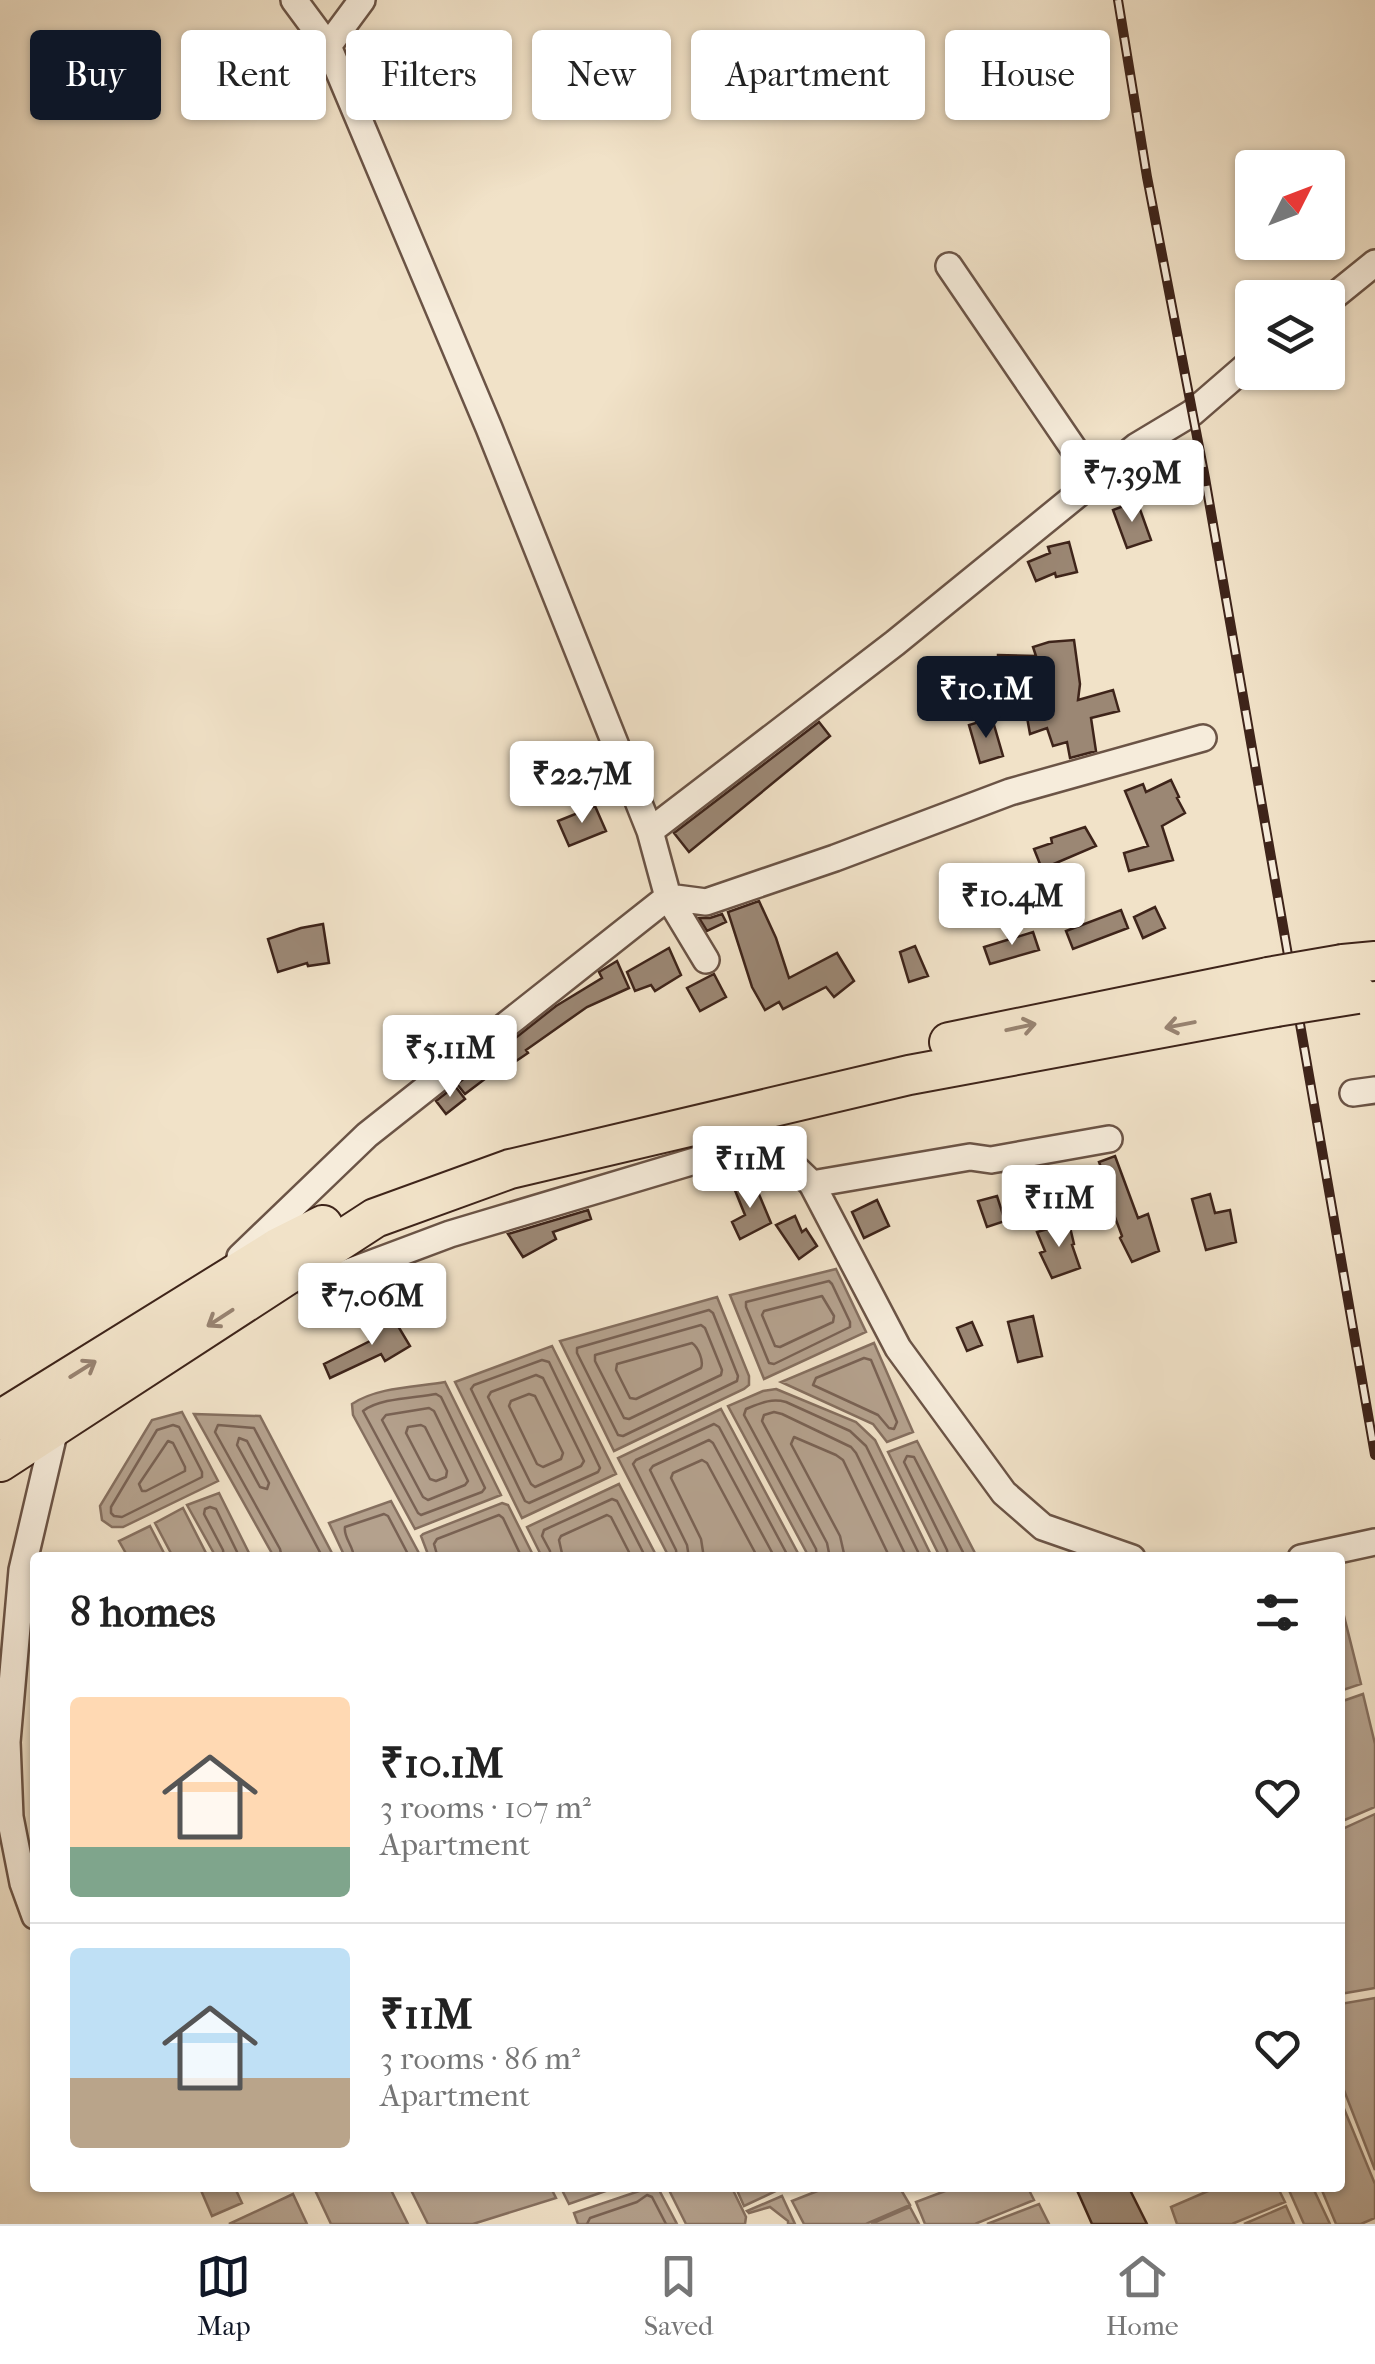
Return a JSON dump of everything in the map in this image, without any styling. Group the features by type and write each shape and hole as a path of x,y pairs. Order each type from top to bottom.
{"main road":[{"path":"0,1462 56,1426 287,1258 449,1163 884,1055 1363,978"},
{"path":"0,1420 197,1299 287,1258"}],"street":[{"path":"294,0 328,46 489,428 650,831 668,898 706,960"},
{"path":"328,46 362,0"},
{"path":"1345,287 1375,263"},
{"path":"949,266 1095,480"},
{"path":"650,831 896,643 1137,446 1192,413 1235,376"},
{"path":"197,1299 367,1135 668,898 706,902 1010,792 1203,738"},
{"path":"812,1184 970,1157 990,1160 1108,1139"},
{"path":"287,1258 316,1292 330,1279 450,1234 708,1157 783,1156 812,1184 898,1348 1004,1492 1043,1527 1115,1552"},
{"path":"30,1902 10,1817 6,1742 22,1570 56,1426"},
{"path":"1329,1552 1375,1542"}],"water":[{"path":"836,1269 866,1332 764,1379 730,1295"},
{"path":"717,1297 749,1376 749,1385 614,1451 560,1341"},
{"path":"874,1343 913,1432 887,1442 873,1424 781,1382"},
{"path":"552,1346 616,1474 522,1518 455,1382"},
{"path":"445,1382 501,1495 415,1529 353,1415 352,1404 385,1391"},
{"path":"776,1389 856,1422 875,1440 930,1552 806,1552 728,1406"},
{"path":"721,1409 797,1552 666,1552 618,1458"},
{"path":"182,1412 218,1481 123,1527 112,1527 102,1520 100,1506 152,1420"},
{"path":"194,1414 260,1416 331,1552 271,1552"},
{"path":"917,1441 974,1552 938,1552 888,1452"},
{"path":"619,1484 654,1552 540,1552 527,1527"},
{"path":"219,1493 248,1552 213,1552 187,1505"},
{"path":"391,1501 418,1552 343,1552 329,1523"},
{"path":"502,1503 508,1505 532,1552 427,1552 423,1534"},
{"path":"183,1508 205,1552 170,1552 155,1523"},
{"path":"150,1526 163,1552 125,1552 119,1541"},
{"path":"1345,1620 1361,1684 1345,1689"},
{"path":"1363,1694 1375,1744 1375,1807 1345,1820 1345,1700"},
{"path":"1375,1814 1375,1988 1345,1993 1345,1828"},
{"path":"1375,1998 1375,2170 1345,2093 1345,2003"},
{"path":"1345,2111 1375,2184 1375,2218 1361,2224 1336,2224 1323,2192 1345,2192"},
{"path":"202,2192 237,2192 242,2203 212,2216"},
{"path":"316,2192 392,2192 408,2224 331,2224"},
{"path":"412,2192 553,2192 556,2198 473,2224 428,2224"},
{"path":"563,2192 603,2192 569,2204"},
{"path":"636,2192 660,2192 677,2224 578,2224 574,2213"},
{"path":"670,2192 734,2192 746,2217 745,2224 686,2224"},
{"path":"738,2192 774,2192 744,2206"},
{"path":"815,2192 902,2192 910,2205 866,2224 804,2224 792,2201"},
{"path":"942,2192 1030,2192 1034,2200 975,2224 925,2224 916,2202"},
{"path":"1206,2192 1280,2192 1285,2202 1232,2224 1177,2224 1171,2207"},
{"path":"1290,2192 1315,2192 1330,2224 1304,2224"},
{"path":"293,2194 307,2224 229,2224"},
{"path":"782,2196 795,2224 788,2224 770,2207 747,2211"},
{"path":"1039,2204 1049,2224 987,2224"},
{"path":"1286,2206 1294,2224 1244,2224"},
{"path":"910,2207 919,2224 871,2224"}],"building":[{"path":"1137,501 1151,540 1127,548 1113,510"},
{"path":"1069,542 1077,572 1056,577 1055,573 1036,581 1028,562 1050,553 1048,547"},
{"path":"1074,640 1080,684 1078,700 1113,690 1119,711 1091,718 1096,751 1070,758 1067,742 1053,746 1047,728 1030,734 1022,689 997,688 998,655 1036,656 1033,647"},
{"path":"992,718 1003,756 980,763 969,725"},
{"path":"819,722 830,736 689,852 674,833"},
{"path":"1171,780 1185,813 1162,826 1173,860 1129,871 1124,853 1148,846 1125,791 1143,784 1146,792"},
{"path":"595,806 606,831 569,846 558,821"},
{"path":"1085,827 1096,846 1042,869 1034,849 1052,843 1051,838"},
{"path":"759,901 789,978 837,953 854,981 834,997 826,987 783,1009 779,1002 765,1010 752,987 728,912"},
{"path":"1155,907 1165,928 1143,938 1134,917"},
{"path":"1121,910 1128,928 1073,949 1066,931"},
{"path":"722,914 726,922 707,931 699,918 710,918"},
{"path":"323,924 329,963 307,963 278,972 268,939"},
{"path":"1033,932 1039,950 990,964 984,947"},
{"path":"915,946 928,976 909,982 900,952"},
{"path":"669,948 681,975 655,991 651,985 635,991 627,972"},
{"path":"617,961 629,988 587,1007 526,1050 528,1053 465,1094 457,1084 556,1006 602,978 599,972"},
{"path":"714,974 726,997 700,1011 687,988"},
{"path":"455,1086 465,1099 446,1114 436,1101"},
{"path":"1115,1156 1138,1218 1148,1214 1159,1251 1132,1262 1120,1238 1110,1204 1114,1202 1099,1162"},
{"path":"753,1180 771,1223 740,1239 732,1222 745,1215 734,1188"},
{"path":"1210,1194 1215,1213 1230,1210 1236,1242 1206,1250 1192,1199"},
{"path":"997,1196 1005,1221 987,1227 978,1201"},
{"path":"877,1200 889,1226 864,1238 852,1212"},
{"path":"588,1210 591,1219 553,1232 556,1239 523,1257 508,1234"},
{"path":"795,1216 802,1232 806,1229 817,1246 799,1259 776,1225"},
{"path":"1069,1223 1080,1268 1052,1278 1040,1253 1045,1251 1037,1232"},
{"path":"392,1316 410,1346 385,1361 381,1354 330,1378 324,1364 372,1340 367,1331"},
{"path":"1033,1316 1042,1356 1018,1362 1008,1322"},
{"path":"972,1322 982,1345 967,1351 957,1328"},
{"path":"1078,2192 1131,2192 1147,2224 1092,2224"}],"railway":[{"path":"1118,0 1375,1455"}]}
